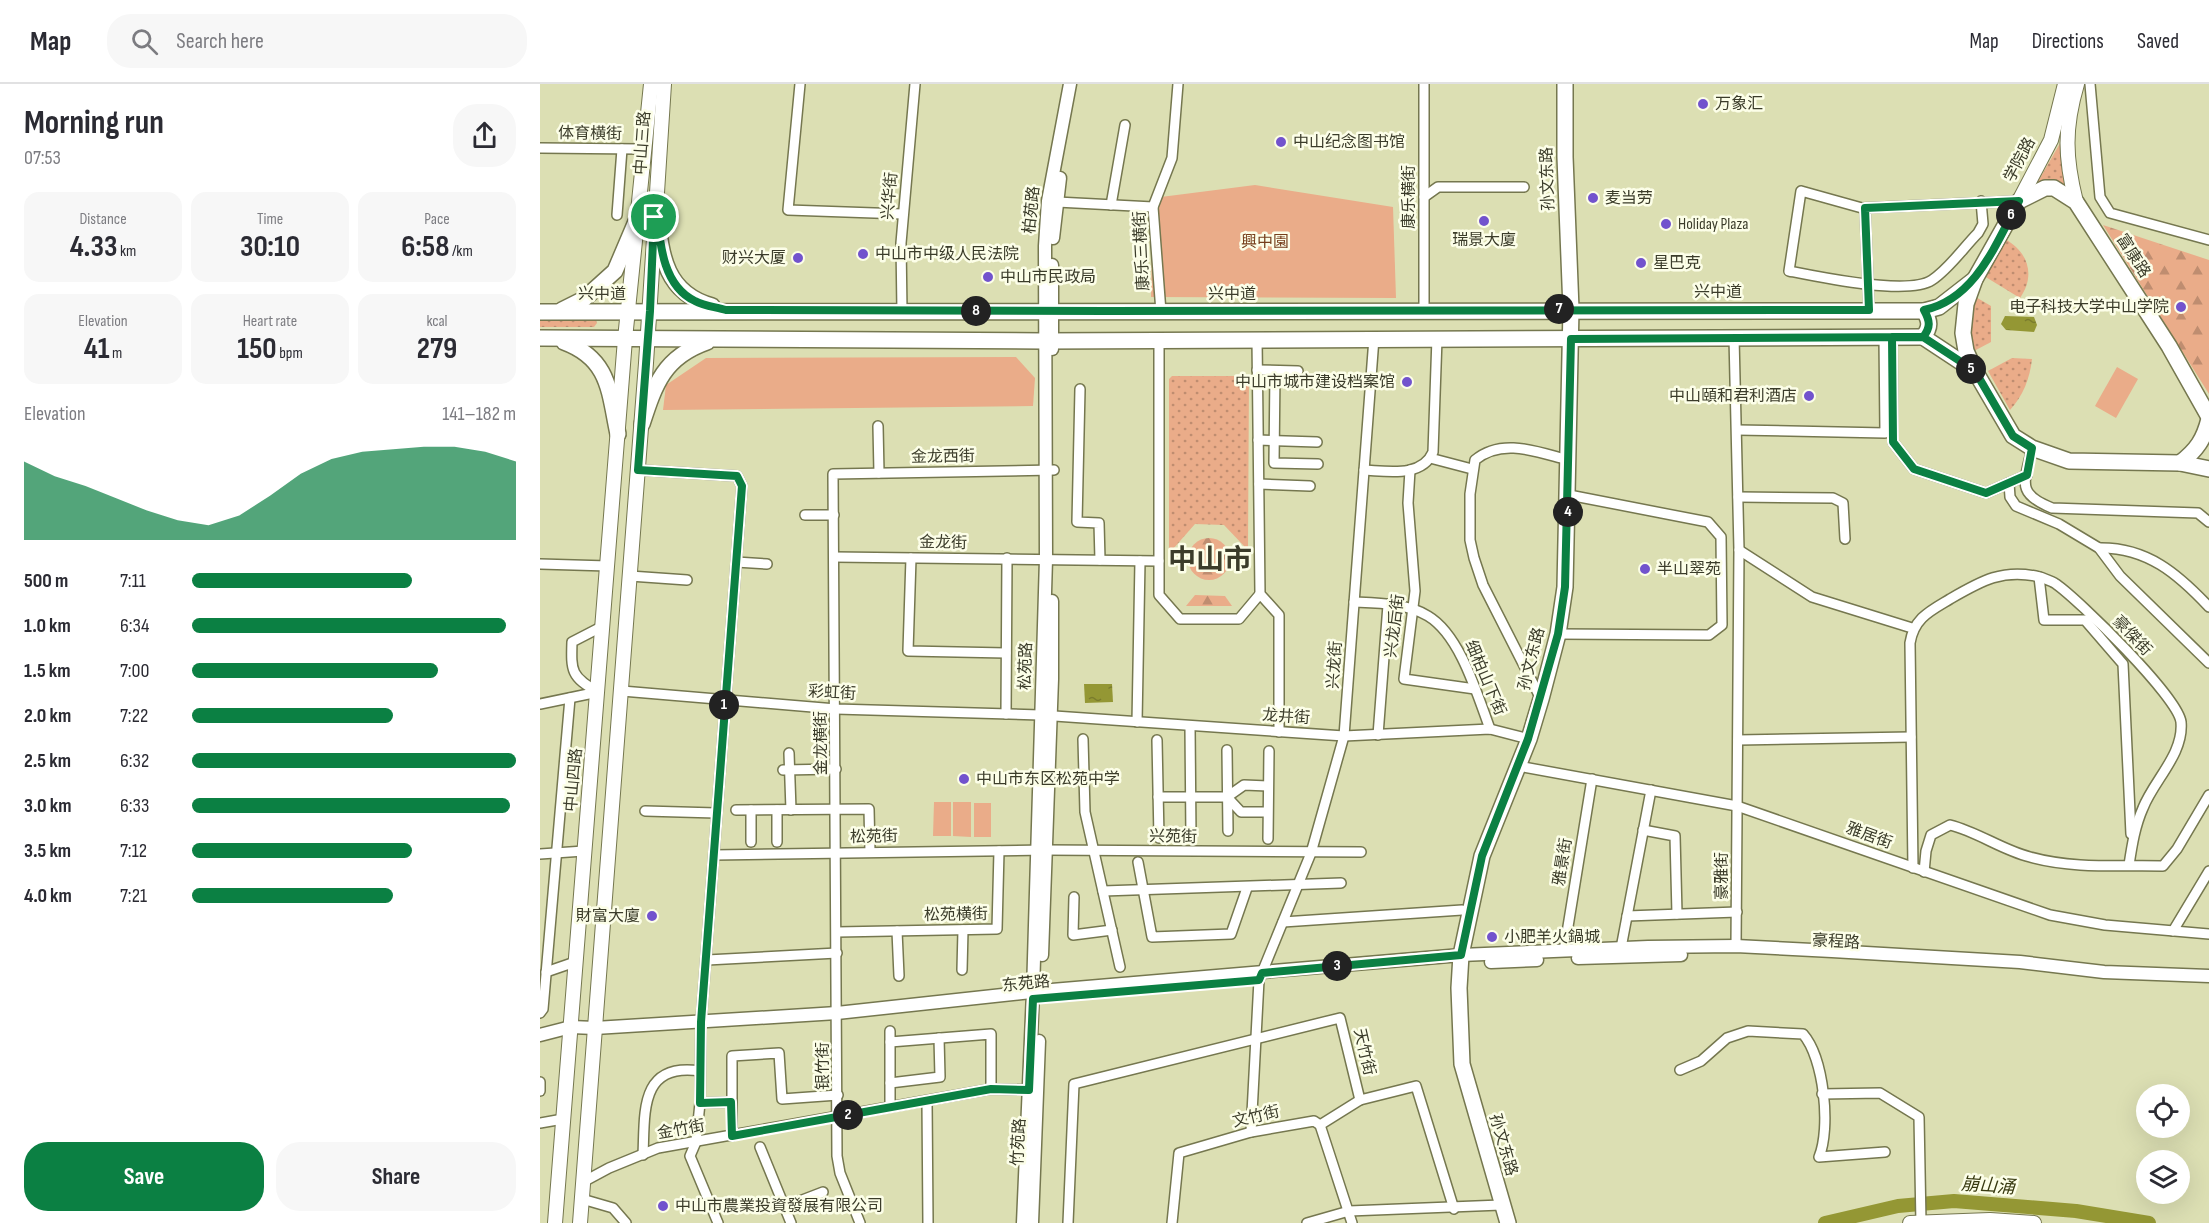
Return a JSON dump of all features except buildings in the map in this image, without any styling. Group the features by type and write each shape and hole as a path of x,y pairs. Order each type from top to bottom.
{"main road":[{"name":"中山三路","path":"638,216 642,84"},
{"name":"中山三路","path":"625,339 651,84"},
{"name":"中山三路","path":"648,339 664,84"},
{"name":"中山三路","path":"655,216 663,183 671,84"},
{"name":"孙文东路","path":"1558,84 1567,309"},
{"name":"孙文东路","path":"1508,1223 1497,1206 1454,1065 1450,986 1482,856 1518,766 1558,634 1565,587 1569,495 1565,84"},
{"name":"学院路","path":"1976,279 2051,140 2065,84"},
{"path":"2076,202 2067,167 2066,135 2077,84"},
{"name":"富康路","path":"2019,201 2045,188 2054,188 2076,202 2169,346 2209,418 2204,439 2194,452 2180,463"},
{"path":"559,312 584,299 615,271 638,216"},
{"path":"655,216 668,272 681,290 694,301 726,310"},
{"path":"1923,337 1929,330 1929,320 1924,310 1939,307 1976,279"},
{"path":"1976,279 1963,317 1966,351 1975,371 2013,436 2032,448 2069,461 2180,463 2209,469"},
{"name":"兴中道","path":"540,312 1924,310"},
{"path":"548,338 1048,341 1923,337 1975,371"},
{"path":"548,338 581,348 599,365 608,386 618,434"},
{"name":"中山四路","path":"555,1223 625,339"},
{"path":"580,1223 648,339"},
{"path":"642,424 656,381 670,364 690,348 717,339"},
{"name":"孙文东路","path":"1538,694 1558,586 1567,339"},
{"name":"孙文东路","path":"1457,959 1462,910 1475,854 1525,738"},
{"name":"孙文东路","path":"1497,1206 1497,1223"},
{"path":"1910,1223 1921,1217 2034,1223"}],"street":[{"path":"800,84 788,210 903,214"},
{"name":"兴华街","path":"902,311 903,214 915,84"},
{"name":"柏苑路","path":"1048,341 1048,201 1070,84"},
{"name":"柏苑路","path":"1048,312 1057,202 1078,84"},
{"name":"康乐三横街","path":"1161,312 1153,207 1172,158 1178,84"},
{"name":"康乐横街","path":"1424,84 1424,310"},
{"path":"2057,114 2059,84"},
{"path":"2090,84 2100,197 2110,213 2209,240"},
{"path":"1111,205 1125,125"},
{"name":"体育横街","path":"540,148 639,149"},
{"path":"617,215 622,149"},
{"path":"1424,197 1438,187 1524,187"},
{"path":"1981,201 1983,224 1978,233 1933,280 1922,285 1855,284 1789,271 1801,191 1865,208 1981,201 2019,201"},
{"path":"1057,202 1153,207"},
{"path":"1865,208 1869,310"},
{"path":"1734,337 1740,550 1737,806"},
{"path":"1737,430 1885,432 1888,337"},
{"path":"1888,337 1893,442 1914,469 1986,493 2027,475"},
{"name":"兴龙街","path":"1261,977 1311,853 1344,736 1374,338"},
{"path":"1364,470 1410,470 1425,464 1430,458 1433,452 1437,338"},
{"path":"1159,340 1159,595 1180,619 1239,619 1260,594 1257,339"},
{"name":"松苑路","path":"1037,995 1051,470 1048,341"},
{"path":"1257,370 1298,371"},
{"path":"1275,371 1274,463 1318,464"},
{"path":"1080,389 1077,522 1099,523 1100,560"},
{"path":"878,426 879,473"},
{"path":"1258,440 1317,442"},
{"path":"1538,694 1483,585 1473,558 1470,540 1472,469 1475,460 1494,448 1523,449 1561,458"},
{"path":"2032,448 2025,486 2032,500 2052,508 2198,513 2209,522"},
{"path":"1430,458 1472,469"},
{"path":"638,470 737,476 741,479 701,1026 700,1103 696,1142 690,1156 718,1223"},
{"name":"金龙西街","path":"833,474 1051,470"},
{"name":"兴龙后街","path":"1410,470 1408,503 1415,591 1404,679 1475,689"},
{"name":"金龙横街","path":"833,474 838,1017"},
{"path":"2009,483 2010,497 2016,506 2059,524 2099,548 2147,556 2166,566 2209,607"},
{"path":"1259,484 1310,486"},
{"path":"1558,634 1709,634 1722,625 1721,537 1708,522 1569,495"},
{"path":"1738,496 1833,498 1843,503 1845,539"},
{"path":"805,514 834,515"},
{"path":"2099,548 2120,576 2209,663"},
{"path":"1740,550 1812,597 1912,628 1910,643 1912,868"},
{"name":"金龙街","path":"834,557 1159,561"},
{"path":"911,558 908,651 1006,653"},
{"path":"1006,714 1007,558"},
{"path":"1137,722 1140,561"},
{"path":"736,562 767,564"},
{"path":"540,564 608,566"},
{"name":"豪傑街","path":"1912,628 1928,612 1983,580 1999,574 2039,577 2055,583 2092,616 2165,693 2178,712 2181,723 2178,745 2144,806 2135,828 2129,865"},
{"path":"630,576 687,580"},
{"path":"2039,577 2044,620 2085,620 2123,664 2132,849"},
{"path":"1260,594 1279,615 1279,732"},
{"name":"细柏山下街","path":"1354,602 1413,610 1428,616 1450,635 1475,689 1490,729"},
{"path":"1378,735 1388,605"},
{"path":"598,692 583,684 571,668 572,642 603,626"},
{"name":"彩虹街","path":"622,691 836,710 1046,716"},
{"path":"540,704 598,692"},
{"path":"540,1013 543,1009 570,698"},
{"name":"龙井街","path":"1046,716 1344,736 1490,729 1525,738"},
{"path":"1190,726 1191,838"},
{"path":"1738,740 1911,737"},
{"path":"1083,739 1085,812 1120,967"},
{"path":"1157,740 1159,838"},
{"path":"1227,750 1228,831"},
{"path":"1268,839 1269,752"},
{"path":"789,753 786,770 791,810"},
{"name":"雅居街","path":"1518,766 1737,806 2050,915 2105,925 2209,934"},
{"path":"786,770 836,770"},
{"name":"雅景街","path":"1564,951 1592,778"},
{"path":"1158,797 1227,797 1244,785 1268,786"},
{"path":"1621,948 1651,790"},
{"path":"1924,872 1926,851 1931,835 1950,825 1967,829 2029,857 2076,865 2163,866 2177,849 2209,795"},
{"path":"1227,797 1241,813 1267,812"},
{"name":"豪雅街","path":"1736,946 1737,806"},
{"path":"736,810 869,808 870,852"},
{"path":"751,810 751,842"},
{"path":"777,810 777,842"},
{"path":"645,811 716,813"},
{"path":"1643,830 1675,836 1677,914"},
{"name":"兴苑街","path":"1041,850 1361,852"},
{"name":"松苑街","path":"714,855 1041,850"},
{"path":"540,854 584,851"},
{"name":"松苑横街","path":"837,932 997,929 999,851"},
{"path":"1138,862 1152,937 1231,934 1247,888"},
{"path":"2173,931 2209,871"},
{"path":"1103,891 1247,888 1341,883"},
{"path":"1074,897 1073,935 1112,930"},
{"path":"1283,922 1462,910"},
{"path":"1627,916 1737,912"},
{"path":"962,970 963,930"},
{"path":"897,931 898,976"},
{"name":"豪程路","path":"1457,959 1621,948 1736,946 2020,962 2104,972 2209,976"},
{"path":"707,960 837,953"},
{"name":"豪程路","path":"1457,959 1737,953 2015,969 2100,979 2209,984"},
{"name":"东苑路","path":"571,1031 595,1032 838,1017 1037,995 1457,959"},
{"path":"546,972 575,962"},
{"path":"1251,1132 1261,977"},
{"name":"竹苑路","path":"1032,1223 1037,995"},
{"name":"银竹街","path":"838,1017 837,1156 840,1173 860,1223"},
{"name":"天竹街","path":"1068,1223 1074,1084 1340,1018 1360,1100 1416,1086 1454,1209"},
{"path":"540,1035 571,1031"},
{"path":"540,1041 571,1031"},
{"path":"890,1031 890,1107"},
{"path":"1680,1070 1701,1061 1727,1038 1748,1031 1803,1034 1812,1044 1825,1109 1824,1143 1819,1157 1886,1152"},
{"path":"890,1042 991,1034 991,1089"},
{"path":"890,1083 940,1077 939,1038"},
{"path":"732,1136 732,1056 779,1053 782,1099 838,1095"},
{"path":"643,1155 646,1096 663,1078 674,1072 700,1071"},
{"path":"540,1082 540,1091"},
{"name":"金竹街","path":"584,1182 609,1168 658,1148 991,1089 1034,1090"},
{"name":"竹苑路","path":"1023,1223 1034,1090"},
{"path":"1822,1094 1880,1093 1920,1117 1921,1217"},
{"path":"1352,1223 1320,1125 1360,1100"},
{"path":"927,1101 928,1223"},
{"path":"700,1103 731,1102"},
{"path":"540,1124 563,1119"},
{"name":"文竹街","path":"1172,1223 1179,1153 1251,1132 1299,1122 1314,1121 1320,1125"},
{"path":"760,1147 791,1223"},
{"path":"784,1207 823,1192"},
{"path":"582,1199 613,1208 626,1223"},
{"path":"1307,1223 1348,1211 1497,1206"}],"green space":[{"path":"2063,138 2069,187 2056,181 2035,187"},
{"name":"興中園","path":"1255,185 1393,207 1396,298 1151,297 1153,198"},
{"path":"2103,225 2209,260 2209,394"},
{"path":"2005,239 2019,250 2027,265 2028,281 2020,298 1984,276"},
{"path":"1974,296 1991,306 1991,342 1974,351 1969,333"},
{"path":"540,317 595,318 597,323 594,327 540,327"},
{"path":"1016,357 1035,378 1033,406 663,410 666,385 706,358"},
{"path":"2012,358 2032,359 2025,386 2019,399 2010,410 1988,371"},
{"path":"2117,367 2138,379 2116,418 2095,406"},
{"path":"1172,376 1249,376 1248,550 1244,550 1244,546 1224,525 1195,524 1173,549 1169,549 1169,379"},
{"path":"1209,538 1224,544 1230,559 1224,574 1209,580 1194,574 1188,559 1194,544"},
{"path":"1195,595 1225,596 1232,606 1186,606"},
{"path":"934,802 951,802 951,836 933,836"},
{"path":"953,802 971,802 971,837 953,836"},
{"path":"974,803 991,803 991,837 974,837"}],"water":[{"path":"2005,316 2034,317 2037,325 2034,332 2006,330 2001,324"},
{"path":"1084,684 1112,684 1113,702 1085,703"}],"waterway":[{"name":"崩山涌","path":"1825,1223 1898,1206 1954,1201 2076,1211 2149,1223"}],"place":[{"name":"万象汇","path":"1703,104"},
{"name":"中山纪念图书馆","path":"1281,142"},
{"name":"麦当劳","path":"1593,198"},
{"name":"瑞景大廈","path":"1484,221"},
{"name":"Holiday Plaza","path":"1666,224"},
{"name":"中山市中级人民法院","path":"863,254"},
{"name":"财兴大厦","path":"798,258"},
{"name":"星巴克","path":"1641,263"},
{"name":"中山市民政局","path":"988,277"},
{"name":"电子科技大学中山学院","path":"2181,307"},
{"name":"中山市城市建设档案馆","path":"1407,382"},
{"name":"中山頤和君利酒店","path":"1809,396"},
{"name":"半山翠苑","path":"1645,569"},
{"name":"中山市东区松苑中学","path":"964,779"},
{"name":"財富大廈","path":"652,916"},
{"name":"小肥羊火鍋城","path":"1492,937"},
{"name":"中山市農業投資發展有限公司","path":"663,1206"}],"district":[{"name":"中山市","path":"1210,560"}],"route":[{"path":"654,217 650,311 638,470 737,476 741,479 742,486 701,1022 700,1103 731,1102 732,1136 991,1089 1029,1090 1033,999 1259,980 1262,973 1461,955 1482,856 1528,739 1558,634 1565,587 1571,339 1734,337 1892,337 1923,337 1975,371 2013,436 2032,448 2027,475 1986,493 1914,469 1893,442 1892,337 1923,337 1929,330 1929,320 1924,310 1939,307 1976,279 2019,201 1865,208 1869,310 1563,309 1339,312 726,310 694,301 681,290 668,272 662,252 657,214 654,217"}]}
